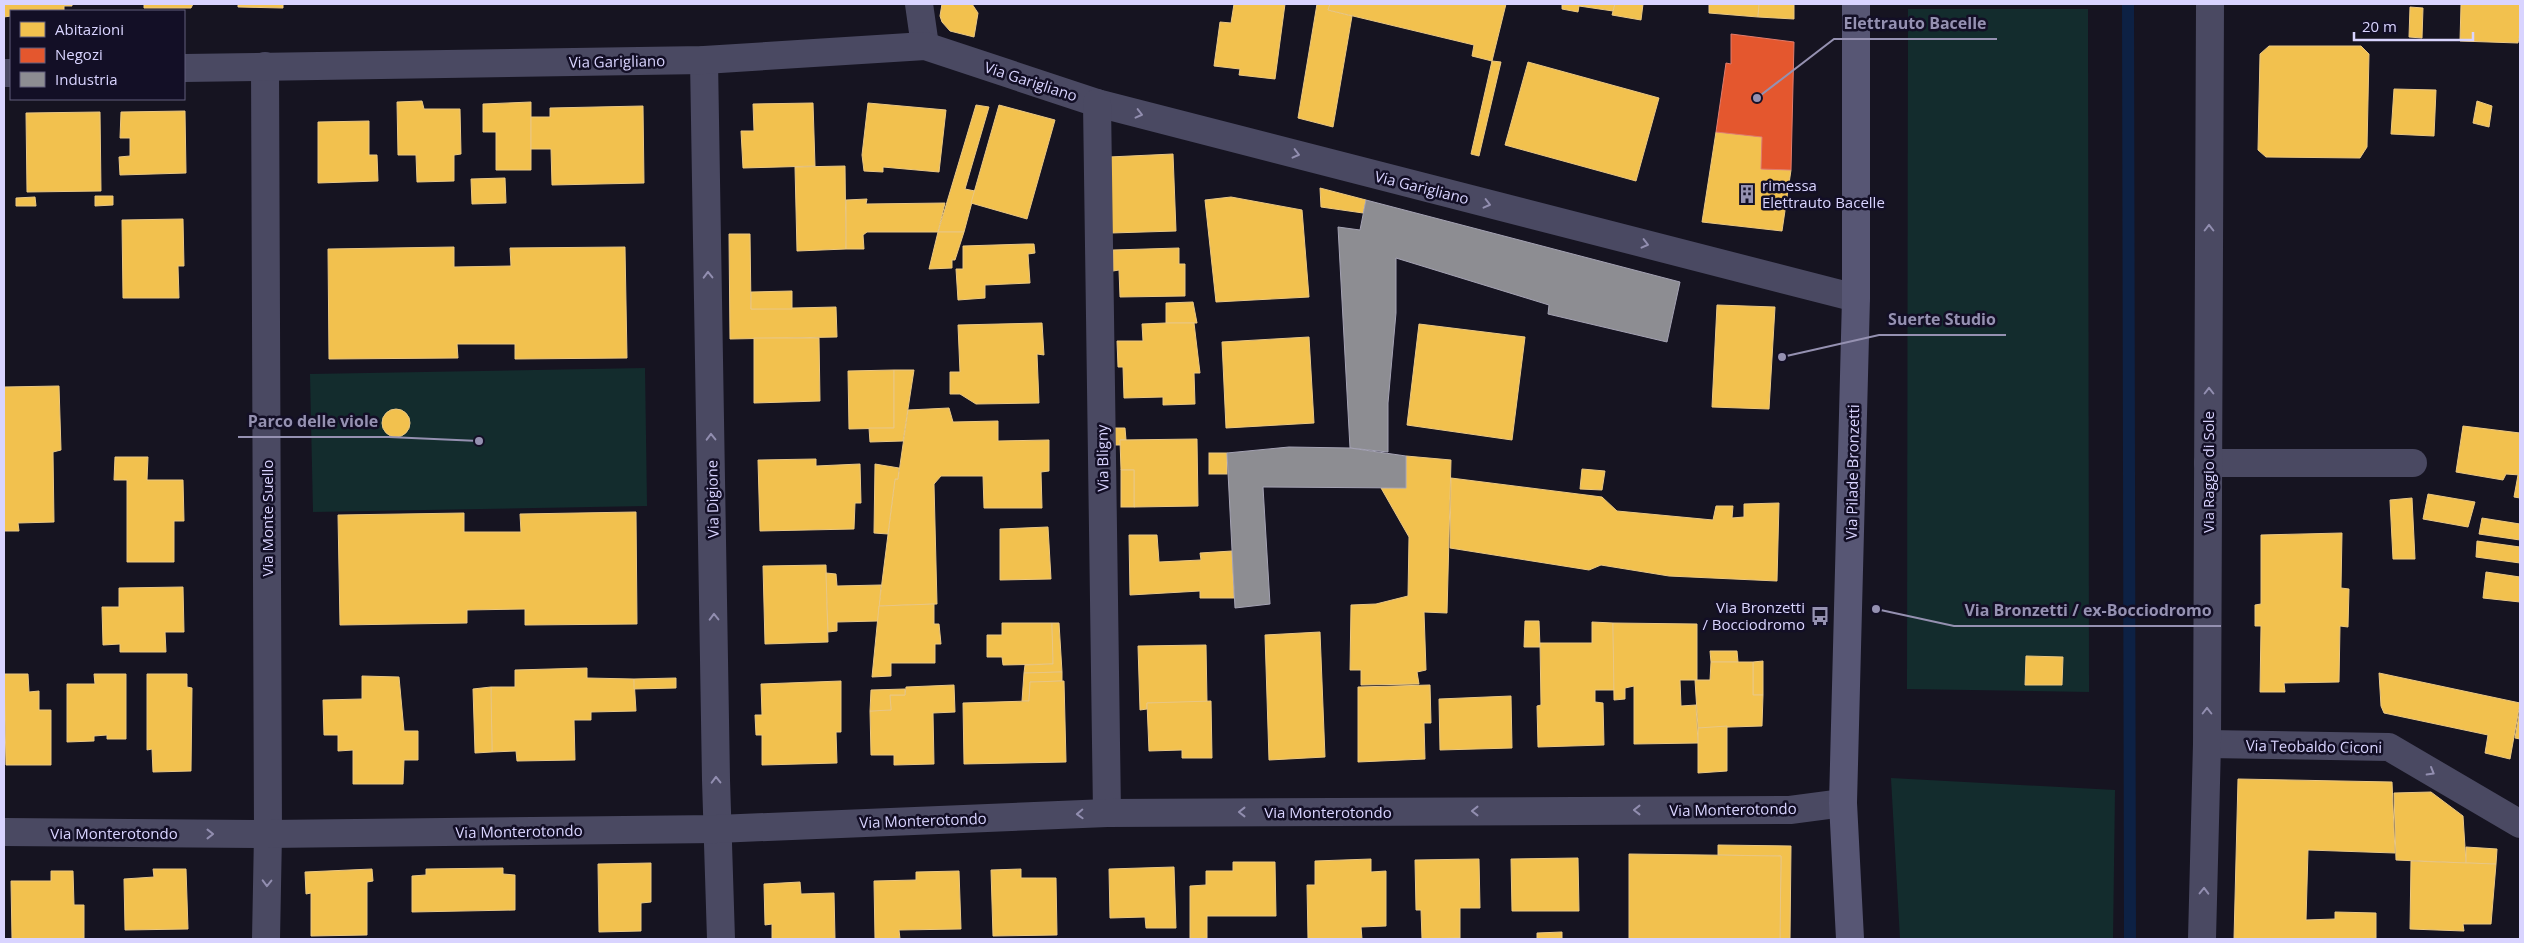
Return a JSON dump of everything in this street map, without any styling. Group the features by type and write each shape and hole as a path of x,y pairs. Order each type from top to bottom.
{"main road":[{"name":"Via Pilade Bronzetti","path":"1850,939 1843,804 1856,298 1856,4"}],"street":[{"path":"919,4 925,46"},
{"name":"Via Raggio di Sole","path":"2202,939 2207,744 2210,4"},
{"name":"Via Garigliano","path":"185,68 704,60 925,46 1097,103 1856,298"},
{"name":"Via Digione","path":"704,60 717,828 721,939"},
{"name":"Via Monte Suello","path":"265,66 268,834 266,939"},
{"name":"Via Bligny","path":"1097,103 1107,813"},
{"path":"2208,463 2413,463"},
{"name":"Via Teobaldo Ciconi","path":"2207,744 2389,747 2520,824"},
{"name":"Via Monterotondo","path":"4,832 268,834 717,828 1107,813 1790,810 1843,804"}],"green space":[{"path":"1908,9 2088,9 2089,692 1907,689"},
{"path":"645,368 647,506 313,512 310,374"},
{"path":"1891,778 2115,790 2113,939 1900,939"}],"building: Abitazioni":[{"path":"4,4 72,4 72,6 64,6 64,10 10,10 10,16 4,17"},
{"path":"144,4 193,4 191,8 144,8"},
{"path":"238,4 283,4 283,8 238,7"},
{"path":"942,4 972,4 978,13 974,37 950,31 942,22 940,16"},
{"path":"1234,4 1285,4 1275,79 1239,75 1240,69 1214,66 1220,22 1231,23"},
{"path":"1317,4 1330,4 1328,10 1352,16 1333,127 1298,118"},
{"path":"1330,4 1506,4 1492,61 1472,56 1474,45 1328,10"},
{"path":"1562,4 1615,4 1613,11 1579,6 1578,12 1562,9"},
{"path":"1615,4 1643,4 1641,20 1612,15"},
{"path":"1709,4 1759,4 1758,17 1709,13"},
{"path":"1759,4 1794,4 1794,19 1758,17"},
{"path":"2461,4 2520,4 2518,43 2460,41"},
{"path":"2410,7 2423,8 2422,38 2409,37"},
{"path":"2269,46 2361,46 2369,54 2367,147 2360,158 2266,157 2258,150 2260,54"},
{"path":"1492,61 1501,62 1479,156 1471,154"},
{"path":"1528,62 1659,98 1636,181 1505,145"},
{"path":"2394,89 2436,90 2434,136 2391,134"},
{"path":"422,101 424,109 460,109 461,154 454,155 454,181 417,182 416,155 398,155 397,102"},
{"path":"2477,101 2492,106 2489,127 2473,123"},
{"path":"531,102 531,170 496,170 496,132 483,132 483,104"},
{"path":"813,103 815,166 743,168 741,131 754,131 753,104"},
{"path":"868,103 946,110 939,172 883,167 883,172 864,171 862,155"},
{"path":"976,105 989,107 965,189 975,191 964,232 938,232"},
{"path":"999,105 1055,120 1027,219 971,203"},
{"path":"643,106 644,183 552,185 551,149 531,149 531,117 550,117 550,108"},
{"path":"185,111 186,173 120,175 119,157 130,156 130,138 120,138 121,112"},
{"path":"100,112 101,191 27,192 26,113"},
{"path":"369,121 369,155 377,155 378,181 318,183 318,122"},
{"name":"rimessa Elettrauto Bacelle","path":"1716,132 1762,137 1761,169 1791,170 1782,231 1702,222"},
{"path":"1173,154 1176,231 1111,233 1109,157"},
{"path":"845,166 846,249 797,251 795,167"},
{"path":"505,178 506,203 472,204 471,179"},
{"path":"1320,188 1366,200 1363,213 1321,207"},
{"path":"95,196 113,196 113,205 95,206"},
{"path":"35,197 36,206 16,206 16,198"},
{"path":"1231,197 1302,210 1309,297 1216,302 1205,200"},
{"path":"867,199 866,204 945,203 938,232 867,232 863,235 864,249 846,249 846,200"},
{"path":"183,219 184,266 178,266 179,298 123,298 122,220"},
{"path":"938,232 964,232 955,260 952,260 952,268 929,269"},
{"path":"729,234 750,234 751,309 836,307 837,337 730,339"},
{"path":"1034,244 1035,253 1028,254 1030,283 985,285 985,298 958,300 956,269 963,269 963,246"},
{"path":"454,247 454,267 511,266 510,248 625,247 627,358 515,359 515,344 457,344 458,358 329,359 328,249"},
{"path":"1179,248 1179,264 1185,264 1185,296 1120,297 1119,270 1113,271 1113,250"},
{"path":"792,291 792,309 751,309 751,292"},
{"path":"1193,302 1197,323 1166,323 1166,303"},
{"path":"1717,305 1775,307 1769,409 1712,407"},
{"path":"1042,323 1044,355 1037,354 1039,403 976,404 960,394 950,394 950,372 960,372 958,325"},
{"path":"1194,323 1200,373 1194,373 1195,404 1163,405 1163,397 1124,398 1123,367 1118,367 1117,341 1143,341 1142,324"},
{"path":"1419,324 1525,337 1512,440 1407,425"},
{"path":"1309,337 1314,423 1226,428 1222,342"},
{"path":"754,338 819,338 820,401 754,403"},
{"path":"894,370 894,428 849,429 848,371"},
{"path":"894,370 914,370 903,441 870,442 869,428 894,428"},
{"path":"59,386 61,450 53,452 54,522 18,523 19,531 4,531 4,387"},
{"path":"949,408 953,422 998,421 998,441 1049,440 1049,471 1041,472 1042,508 984,508 983,476 941,476 934,484 937,604 879,606 895,479 898,479 908,410"},
{"path":"396,409 406,413 410,423 406,433 396,437 386,433 382,423 386,413"},
{"path":"2463,426 2520,433 2520,475 2506,474 2503,480 2456,472"},
{"path":"1102,428 1125,428 1126,440 1120,440 1121,445 1103,445"},
{"path":"1197,439 1198,506 1134,507 1134,470 1121,470 1120,440"},
{"path":"1209,453 1227,453 1227,474 1209,474"},
{"path":"1406,456 1451,460 1447,613 1424,612 1426,670 1417,672 1419,684 1361,685 1361,670 1350,670 1351,605 1376,604 1408,596 1409,537 1381,488 1406,488"},
{"path":"115,457 148,457 147,480 183,480 184,521 174,521 174,562 127,562 127,480 114,480"},
{"path":"816,459 816,466 860,464 861,503 855,503 854,529 760,531 758,460"},
{"path":"875,464 899,468 898,479 895,479 888,534 874,533"},
{"path":"1582,469 1605,471 1602,490 1580,489"},
{"path":"1121,470 1134,470 1134,507 1121,507"},
{"path":"2518,475 2520,475 2520,498 2514,497"},
{"path":"1451,478 1602,497 1617,511 1713,520 1716,506 1733,506 1732,518 1744,517 1744,504 1779,503 1777,581 1669,576 1601,565 1589,570 1450,548"},
{"path":"2428,494 2475,502 2468,527 2423,519"},
{"path":"2412,498 2415,559 2393,559 2390,500"},
{"path":"636,512 637,624 525,625 525,609 467,610 467,623 340,625 338,515 464,513 464,532 521,532 520,514"},
{"path":"2482,518 2520,524 2520,540 2479,534"},
{"path":"1048,527 1051,579 1000,580 1000,529"},
{"path":"2342,533 2341,588 2349,589 2348,627 2340,626 2339,682 2284,683 2285,692 2260,692 2261,626 2255,626 2255,605 2261,604 2261,535"},
{"path":"1129,535 1157,535 1159,562 1201,560 1200,553 1232,551 1234,598 1200,598 1200,591 1130,595"},
{"path":"2477,541 2520,547 2520,563 2476,557"},
{"path":"826,565 828,642 765,644 763,566"},
{"path":"2486,572 2520,577 2520,602 2483,598"},
{"path":"826,573 836,574 837,586 881,585 878,621 837,622 837,631 828,632"},
{"path":"183,587 184,632 165,632 166,652 120,652 120,644 103,645 102,607 119,607 119,588"},
{"path":"934,604 934,624 939,624 941,644 935,644 935,663 891,663 891,676 872,677 879,606"},
{"path":"1525,621 1539,621 1540,647 1524,647"},
{"path":"1592,622 1613,623 1614,690 1595,690 1595,702 1603,703 1604,745 1538,747 1537,706 1541,705 1540,643 1592,643"},
{"path":"1002,623 1052,623 1053,664 1003,665 1002,657 987,657 987,635 1002,635"},
{"path":"1052,623 1059,623 1062,672 1024,673 1025,665 1053,664"},
{"path":"1613,623 1697,624 1697,680 1680,680 1681,706 1696,705 1698,743 1634,744 1634,686 1625,688 1625,699 1614,700"},
{"path":"1320,632 1325,757 1269,760 1265,635"},
{"path":"1206,645 1207,702 1147,703 1147,709 1140,710 1138,646"},
{"path":"1710,651 1737,651 1738,662 1711,662"},
{"path":"2026,656 2063,657 2062,685 2025,685"},
{"path":"1763,661 1763,695 1753,695 1753,662"},
{"path":"1711,662 1753,662 1753,695 1763,695 1762,726 1698,728 1695,680 1710,680"},
{"path":"587,668 587,678 634,679 636,711 591,712 591,720 574,720 575,760 517,761 516,751 492,752 491,687 515,687 515,670"},
{"path":"1062,672 1062,681 1030,682 1029,701 1022,701 1024,673"},
{"path":"2379,673 2520,703 2510,759 2485,753 2488,735 2384,713 2381,706"},
{"path":"4,674 28,674 29,692 39,691 39,710 51,710 51,765 6,765"},
{"path":"94,674 126,674 126,739 107,739 107,735 94,736 94,741 67,742 67,684 95,684"},
{"path":"147,674 187,674 187,687 192,688 191,771 153,772 152,749 147,750"},
{"path":"362,676 399,677 404,731 418,731 418,760 404,760 403,784 353,784 353,750 338,751 338,735 324,735 323,700 362,699"},
{"path":"676,678 676,688 634,689 634,679"},
{"path":"841,681 841,732 836,732 837,763 762,765 762,735 756,735 755,715 762,715 761,684"},
{"path":"1064,681 1066,762 964,764 963,703 1029,701 1030,682"},
{"path":"954,685 955,712 933,713 934,764 894,765 894,755 871,755 870,711 891,710 890,695 905,695 906,687"},
{"path":"1430,685 1431,723 1424,723 1425,759 1358,762 1358,687"},
{"path":"491,687 492,752 475,753 473,689"},
{"path":"905,689 905,695 890,695 891,710 870,711 871,690"},
{"path":"1511,696 1512,748 1440,750 1439,699"},
{"path":"1211,701 1212,758 1182,758 1182,750 1149,751 1147,703"},
{"path":"2520,709 2520,739 2515,738"},
{"path":"1727,726 1727,771 1698,773 1698,728"},
{"path":"2238,779 2392,782 2395,853 2308,850 2306,920 2335,919 2335,912 2376,913 2376,939 2234,939"},
{"path":"2431,792 2463,816 2466,863 2396,860 2394,793"},
{"path":"1718,845 1791,846 1790,939 1780,939 1781,856 1718,855"},
{"path":"2466,847 2497,849 2496,864 2466,863"},
{"path":"1629,854 1781,856 1780,939 1629,939"},
{"path":"1578,858 1579,911 1512,911 1511,859"},
{"path":"1371,859 1371,872 1386,871 1386,926 1361,927 1362,939 1308,939 1307,885 1315,885 1315,861"},
{"path":"1479,859 1480,908 1460,908 1460,938 1422,939 1421,910 1416,910 1415,860"},
{"path":"2411,861 2496,864 2491,924 2463,924 2464,931 2410,929"},
{"path":"1233,862 1275,862 1276,916 1207,916 1207,939 1190,939 1190,886 1206,885 1206,871 1233,871"},
{"path":"651,863 651,902 641,903 641,931 599,932 598,864"},
{"path":"1174,867 1176,928 1146,928 1145,917 1110,918 1109,869"},
{"path":"503,868 503,874 515,875 515,910 412,912 412,876 426,875 426,869"},
{"path":"153,869 186,869 188,929 125,930 124,879 154,877"},
{"path":"372,869 373,881 367,882 367,935 311,936 311,893 306,894 305,872"},
{"path":"1021,869 1021,878 1056,878 1057,935 993,936 991,870"},
{"path":"51,871 73,871 74,905 84,905 84,939 12,939 11,881 51,881"},
{"path":"959,871 961,929 899,930 900,939 875,939 874,881 916,880 916,872"},
{"path":"800,882 801,894 834,893 835,939 772,939 772,924 765,925 764,884"},
{"path":"1562,932 1562,939 1537,939 1537,933"}],"building: Negozi":[{"path":"1731,34 1794,42 1791,170 1761,169 1762,137 1716,132 1726,63 1731,64"}],"building: Industria":[{"path":"1366,200 1680,282 1667,342 1548,314 1549,305 1396,258 1396,313 1388,403 1388,452 1350,448 1338,227 1360,230"},
{"path":"1289,447 1350,448 1406,456 1406,488 1263,487 1270,604 1235,608 1227,453"}],"waterway":[{"path":"2128,4 2130,939"}],"place":[{"name":"Elettrauto Bacelle","path":"1757,98"},
{"name":"rimessa Elettrauto Bacelle","path":"1747,194"},
{"name":"Suerte Studio","path":"1782,357"},
{"name":"Parco delle viole","path":"479,441"},
{"name":"Via Bronzetti / ex-Bocciodromo","path":"1876,609"},
{"name":"Via Bronzetti / Bocciodromo","path":"1820,616"}]}
